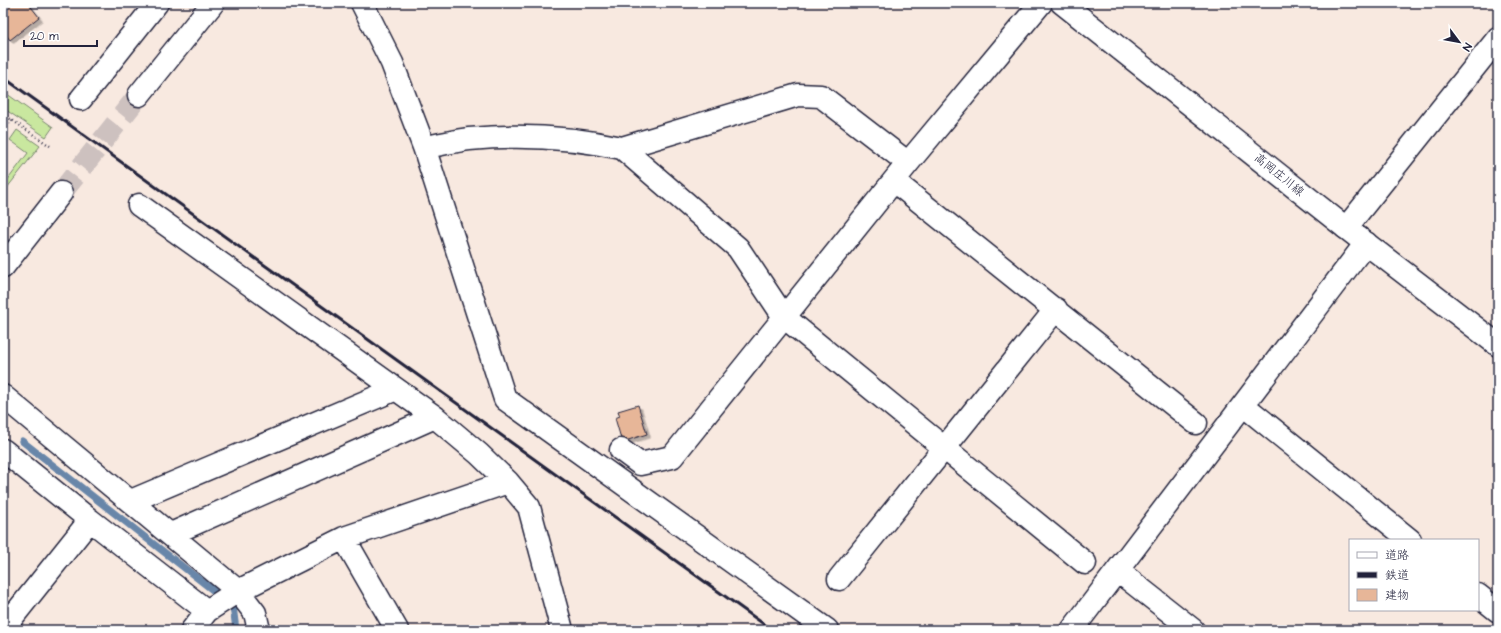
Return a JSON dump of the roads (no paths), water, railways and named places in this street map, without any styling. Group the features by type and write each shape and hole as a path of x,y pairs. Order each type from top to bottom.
{"street":[{"path":"81,99 157,3"},
{"path":"139,95 213,3"},
{"path":"362,3 392,62 424,148 505,399 827,630"},
{"path":"621,450 640,464 672,457 908,163 1041,3"},
{"name":"高岡庄川線","path":"1062,3 1346,228 1498,345"},
{"path":"1346,228 1498,38"},
{"path":"424,148 468,139 532,136 597,143 622,148 798,94 821,96 908,163"},
{"path":"622,148 738,248 784,317 1086,563"},
{"path":"894,181 1056,309 1196,423"},
{"path":"3,267 61,193"},
{"path":"140,205 435,417 479,454 508,482 529,507 562,630"},
{"path":"1072,630 1366,243"},
{"path":"839,579 1056,309"},
{"path":"131,501 396,389"},
{"path":"3,396 238,591 255,613 259,630"},
{"path":"1243,405 1409,539"},
{"path":"171,534 435,417"},
{"path":"3,450 90,520 209,610"},
{"path":"192,630 209,610 238,591 344,538 508,482"},
{"path":"3,629 90,520"},
{"path":"344,538 397,630"},
{"path":"1118,571 1193,630"},
{"path":"1479,596 1498,611"}],"waterway":[{"path":"22,441 233,606 236,630"}],"tunnel":[{"path":"61,193 139,95"}],"railway":[{"path":"3,77 772,630"}]}
